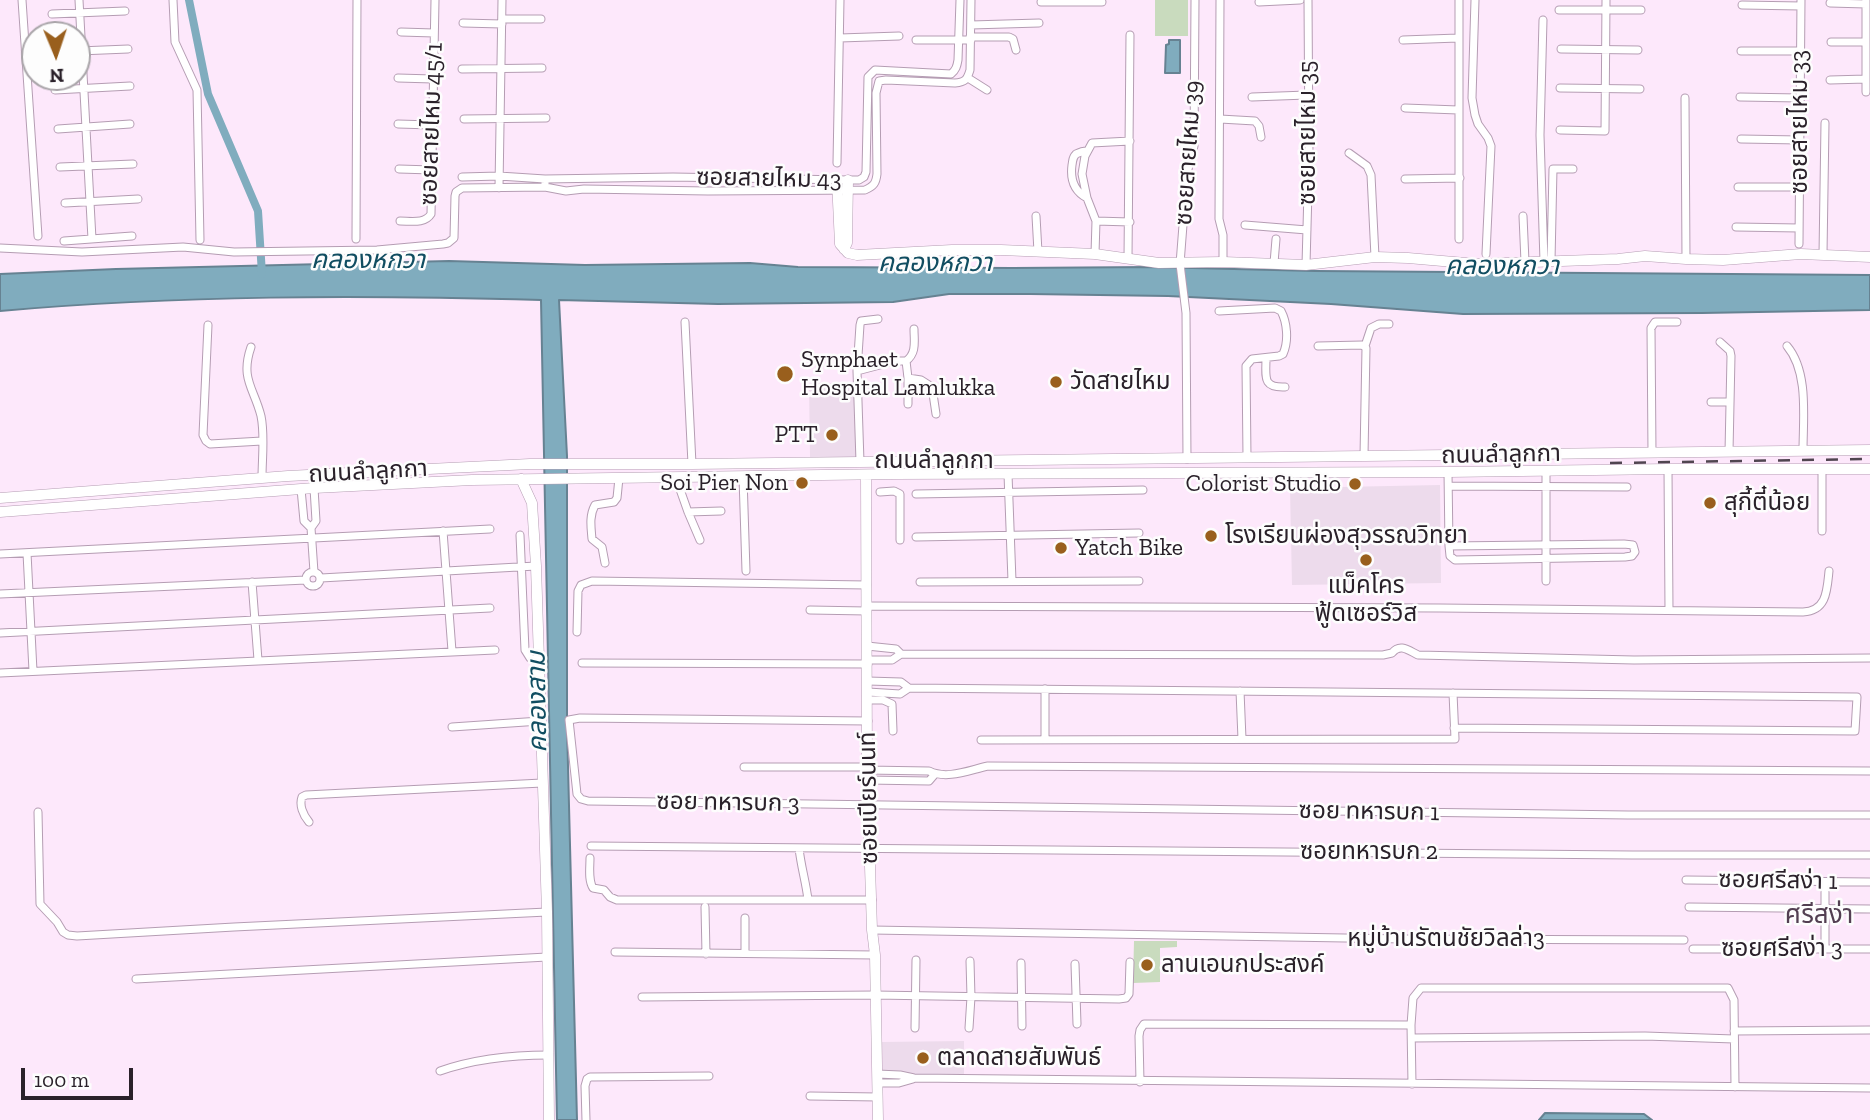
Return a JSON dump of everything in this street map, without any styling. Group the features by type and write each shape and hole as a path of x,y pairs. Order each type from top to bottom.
{"main road":[{"path":"836,185 840,244 848,253 857,255 952,250 1038,251 1095,254 1180,266 1223,262 1306,265 1375,257 1477,264 1645,256 1686,260 1735,260 1801,254 1870,257"},
{"path":"844,249 847,243 848,185"},
{"name":"ถนนลำลูกกา","path":"0,498 262,478 530,464 1870,450"},
{"path":"1051,460 1052,473"},
{"name":"ถนนลำลูกกา","path":"0,512 314,488 472,480 893,474 1870,469"},
{"name":"ซอยเปียร์นนท์","path":"866,475 867,772 875,955 878,1120"},
{"path":"526,479 532,503 536,566 547,912 549,1120"}],"street":[{"path":"22,0 38,236"},
{"path":"79,0 79,21"},
{"path":"173,0 175,42 197,90 200,240"},
{"path":"356,239 357,0"},
{"name":"ซอยสายไหม 45/1","path":"400,220 424,221 431,214 435,0"},
{"path":"499,188 502,0"},
{"path":"837,163 840,0"},
{"name":"ซอยสายไหม 43","path":"545,183 673,177 848,185 864,177 866,172 868,77 875,70 951,74 957,67 960,0"},
{"path":"848,185 865,190 876,183 876,93 879,81 954,83 964,82 968,78 971,0"},
{"name":"ซอยสายไหม 39","path":"1187,459 1186,313 1180,266 1187,173 1194,146 1195,0"},
{"path":"1220,0 1219,219 1223,235 1223,262"},
{"path":"1259,2 1300,0"},
{"name":"ซอยสายไหม 35","path":"1306,265 1309,153 1308,0"},
{"path":"1459,0 1459,239"},
{"path":"1475,0 1472,97 1478,124 1491,146 1486,254"},
{"path":"1560,130 1605,131 1606,0"},
{"path":"1041,2 1102,2"},
{"path":"1830,3 1866,2 1866,92"},
{"path":"1742,5 1801,3"},
{"name":"ซอยสายไหม 33","path":"1799,244 1801,3"},
{"path":"1559,9 1642,10"},
{"path":"52,14 125,11"},
{"path":"463,23 541,19"},
{"path":"1543,20 1540,135 1548,261"},
{"path":"971,25 1038,23"},
{"path":"401,33 434,33"},
{"path":"1128,259 1130,35"},
{"path":"840,38 899,36"},
{"path":"916,40 1009,37 1013,39 1016,50"},
{"path":"1403,40 1458,38"},
{"path":"1831,42 1866,42"},
{"path":"91,51 128,49"},
{"path":"1561,49 1639,50"},
{"path":"1741,51 1801,51"},
{"path":"462,69 542,68"},
{"path":"398,78 433,79"},
{"path":"968,78 988,90"},
{"path":"1830,80 1866,79"},
{"path":"91,88 130,86"},
{"path":"1560,88 1640,89"},
{"path":"84,91 92,239"},
{"path":"1252,97 1307,95"},
{"path":"1740,97 1800,98"},
{"path":"1685,98 1686,260"},
{"path":"1405,108 1458,110"},
{"path":"464,119 546,118"},
{"path":"1220,119 1255,121 1261,137"},
{"path":"1823,254 1825,123"},
{"path":"58,129 130,124"},
{"path":"398,124 432,125"},
{"path":"1741,139 1800,140"},
{"path":"1095,254 1096,221 1082,174 1087,150 1092,143 1130,141"},
{"path":"1349,153 1367,166 1371,175 1375,257"},
{"path":"60,167 133,164"},
{"path":"399,169 432,170"},
{"path":"1548,261 1553,169 1573,169"},
{"path":"461,177 499,176 545,183 566,191 708,191 836,185"},
{"path":"1405,179 1460,178"},
{"path":"0,248 89,252 183,247 234,252 385,249 448,243 454,238 454,196 462,188 499,188 545,183"},
{"path":"1738,187 1800,187"},
{"path":"65,203 138,199"},
{"path":"1036,216 1038,251"},
{"path":"1523,216 1525,262"},
{"path":"1096,221 1130,222"},
{"path":"1245,225 1307,230"},
{"path":"1736,228 1799,228"},
{"path":"64,241 132,236"},
{"path":"1274,263 1276,239"},
{"path":"1219,311 1275,308 1285,320 1286,349 1279,356 1252,359 1246,366 1247,457"},
{"path":"860,461 857,371 861,321 878,319"},
{"path":"685,322 692,464"},
{"path":"1652,453 1651,328 1656,322 1677,322"},
{"path":"1364,456 1367,354 1364,346 1371,328 1379,324 1389,324"},
{"path":"208,325 203,435 210,444 262,441"},
{"path":"857,371 910,358 915,349 914,329"},
{"path":"1720,342 1730,351 1731,356 1729,452"},
{"path":"1318,346 1364,346"},
{"path":"1787,346 1797,360 1802,380 1803,451"},
{"path":"251,347 246,369 249,387 260,416 262,478"},
{"path":"1266,358 1266,380 1275,387 1285,387"},
{"path":"906,360 908,404"},
{"path":"908,378 921,380 932,387 936,414"},
{"path":"1711,402 1729,402"},
{"path":"1668,469 1669,610"},
{"path":"1546,470 1546,581"},
{"path":"1822,470 1822,531"},
{"path":"1448,472 1449,546 1450,556 1455,560 1625,557 1632,556 1635,552 1635,547 1631,545 1449,546"},
{"path":"893,474 894,491"},
{"path":"1008,474 1012,581"},
{"path":"743,477 746,571"},
{"path":"605,563 602,547 592,539 590,522 595,505 614,502 617,498 619,478"},
{"path":"676,478 700,540"},
{"path":"1449,486 1627,487"},
{"path":"311,528 316,521 314,488"},
{"path":"301,489 304,521 311,528 314,572"},
{"path":"916,494 1143,490"},
{"path":"880,492 894,491 900,498 900,540"},
{"path":"688,512 721,511"},
{"path":"0,554 490,529"},
{"path":"443,531 452,651"},
{"path":"916,537 1139,533"},
{"path":"520,535 525,650 530,658 539,662"},
{"path":"1599,544 1599,558"},
{"path":"1499,545 1500,559"},
{"path":"27,553 33,671"},
{"path":"321,578 536,566"},
{"path":"810,610 867,608 1812,612 1822,603 1827,591 1829,570"},
{"path":"314,572 321,578"},
{"path":"306,580 308,574 314,572"},
{"path":"306,580 313,587 319,584 321,578"},
{"path":"0,594 306,580"},
{"path":"578,632 578,591 581,585 592,581 867,585"},
{"path":"920,582 1139,581"},
{"path":"252,582 258,660"},
{"path":"0,633 490,607"},
{"path":"867,646 896,649 901,654"},
{"path":"582,663 868,662 892,660 901,654 1383,654 1392,653 1401,647 1418,655 1634,660 1870,658"},
{"path":"0,673 495,650"},
{"path":"868,681 901,682 909,688"},
{"path":"868,696 900,694 909,688 1857,697 1855,731 1454,728"},
{"path":"1045,689 1045,740"},
{"path":"1240,691 1242,739"},
{"path":"981,740 1455,739 1453,693"},
{"path":"868,696 892,704 893,731"},
{"name":"ซอย ทหารบก 3","path":"868,721 569,720 577,794 581,799 868,805"},
{"path":"452,727 540,721"},
{"path":"744,767 867,772 929,771 951,775 988,766 1870,771"},
{"path":"309,822 301,801 306,795 542,783"},
{"name":"ซอย ทหารบก 1","path":"868,805 1629,815 1870,815"},
{"path":"38,811 40,904 68,935 547,912"},
{"name":"ซอยทหารบก 2","path":"591,846 1870,855"},
{"path":"799,848 808,900"},
{"path":"590,858 591,886 604,890 617,900 872,901"},
{"name":"ซอยศรีสง่า 1","path":"1686,880 1870,882"},
{"path":"1825,882 1825,949"},
{"path":"705,907 706,954"},
{"path":"1689,907 1870,909"},
{"path":"745,918 745,953"},
{"name":"หมู่บ้านรัตนชัยวิลล่า3","path":"872,930 1404,939 1684,940"},
{"name":"ซอยศรีสง่า 3","path":"1693,949 1870,949"},
{"path":"615,952 875,955"},
{"path":"136,978 547,957"},
{"path":"915,1028 916,960"},
{"path":"969,1028 970,961"},
{"path":"642,997 875,995 1119,999 1126,998 1130,990 1130,962"},
{"path":"1021,963 1022,1026"},
{"path":"1075,964 1077,1024"},
{"path":"1412,1084 1413,998 1421,988 1728,988 1734,1000 1735,1087"},
{"path":"1140,1082 1139,1036 1144,1024 1411,1024"},
{"path":"1412,1038 1734,1035 1870,1030"},
{"path":"440,1071 486,1060 549,1055"},
{"path":"877,1079 900,1075 914,1079 1870,1088"},
{"path":"586,1120 585,1086 590,1077 709,1076"},
{"path":"810,1096 878,1097"}],"shaded area":[{"path":"809,383 855,383 857,457 810,457"},
{"path":"1440,485 1441,583 1292,585 1290,488"},
{"name":"ตลาดสายสัมพันธ์","path":"964,1041 964,1074 883,1075 882,1042"}],"green space":[{"path":"1155,0 1188,0 1188,36 1155,36"},
{"name":"ลานเอนกประสงค์","path":"1134,941 1177,941 1177,947 1160,948 1160,982 1133,983"}],"water":[{"path":"1169,40 1180,40 1180,73 1165,73 1166,45"},
{"path":"449,261 585,265 750,263 798,267 1152,267 1315,271 1870,275 1870,310 1463,314 1168,296 1030,294 949,294 893,302 718,304 559,300 567,456 567,727 577,1120 557,1120 541,300 406,297 203,299 0,311 0,274"},
{"path":"1545,1113 1644,1114 1652,1120 1539,1120"}],"waterway":[{"path":"189,0 208,94 258,211 262,274"}],"railway":[{"path":"1610,463 1870,459"}],"place":[{"name":"Synphaet Hospital Lamlukka","path":"785,374"},
{"name":"วัดสายไหม","path":"1056,382"},
{"name":"PTT","path":"832,435"},
{"name":"Soi Pier Non","path":"802,483"},
{"name":"Colorist Studio","path":"1355,484"},
{"name":"สุกี้ตี๋น้อย","path":"1710,503"},
{"name":"โรงเรียนผ่องสุวรรณวิทยา","path":"1211,536"},
{"name":"Yatch Bike","path":"1061,548"},
{"name":"แม็คโคร ฟู้ดเซอร์วิส","path":"1366,560"},
{"name":"ลานเอนกประสงค์","path":"1147,965"},
{"name":"ตลาดสายสัมพันธ์","path":"923,1058"}],"district":[{"name":"ศรีสง่า","path":"1819,916"}],"water label":[{"name":"คลองหกวา","path":"368,261"},
{"name":"คลองหกวา","path":"935,264"},
{"name":"คลองหกวา","path":"1502,267"},
{"name":"คลองสาม","path":"538,702"}]}
